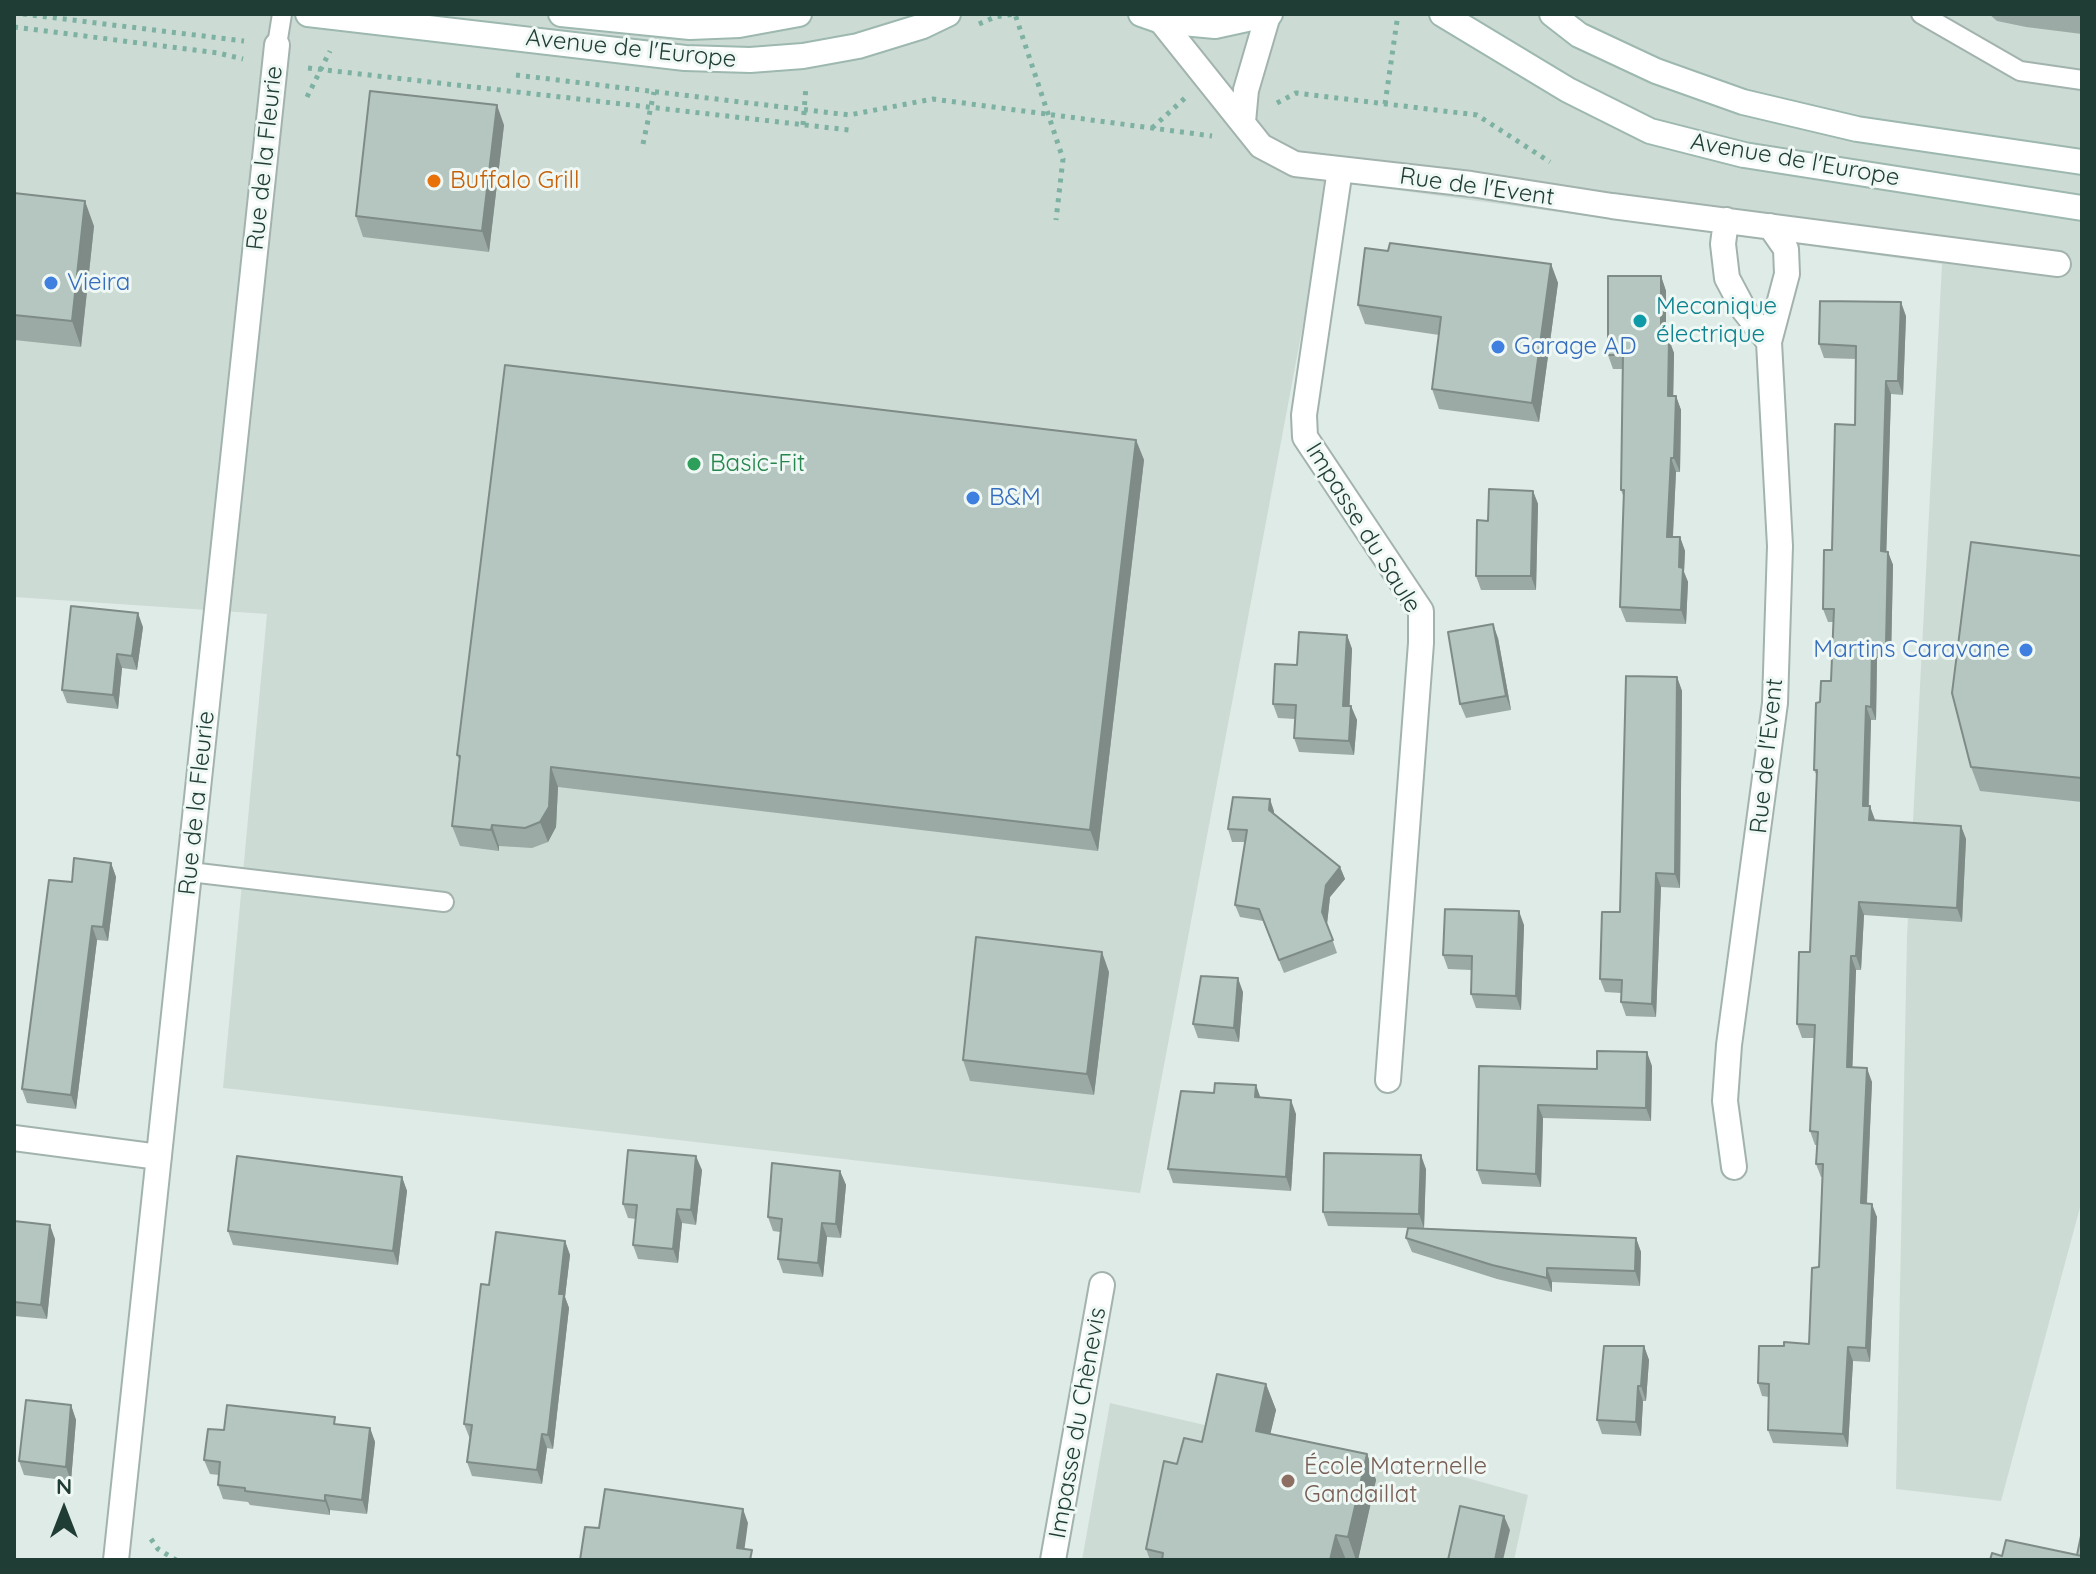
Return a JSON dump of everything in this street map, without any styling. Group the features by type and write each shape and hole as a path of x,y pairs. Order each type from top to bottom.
{"street":[{"name":"Avenue de l'Europe","path":"308,14 685,58 750,60 803,56 858,46 923,26 948,14"},
{"name":"Avenue de l'Europe","path":"561,14 690,27 739,25 799,14"},
{"name":"Avenue de l'Europe","path":"1442,14 1568,90 1650,131 1744,155 2082,208"},
{"name":"Avenue de l'Europe","path":"1552,14 1579,35 1630,59 1743,102 1857,129 2082,162"},
{"path":"1151,18 1215,26 1269,15 1246,90 1243,122"},
{"name":"Rue de l'Event","path":"1151,18 1261,146 1295,164 2058,264"},
{"name":"Rue de la Fleurie","path":"116,1560 276,55"},
{"name":"Impasse du Saule","path":"1340,169 1304,415 1305,437 1421,611 1388,1080"},
{"path":"1726,220 1723,244 1727,278 1744,310 1769,342"},
{"name":"Rue de l'Event","path":"1734,1167 1725,1101 1729,1045 1775,703 1780,546 1769,342 1787,274 1786,249 1770,226"},
{"path":"14,1138 159,1157"},
{"name":"Impasse du Chènevis","path":"1053,1560 1102,1285"}],"lane":[{"path":"276,55 282,14"},
{"path":"1921,14 2020,71 2082,80"},
{"path":"190,872 444,902"}],"path":[{"path":"23,14 380,75 849,130"},
{"path":"1015,14 1063,159 1056,220"},
{"path":"1385,104 1394,23 1398,14"},
{"path":"14,27 218,53 343,53"},
{"path":"503,73 849,115 933,99 1215,136 1296,93 1477,115 1561,169"},
{"path":"643,144 654,92"}],"shaded area":[{"path":"14,14 2082,14 2082,1200 2001,1501 1896,1489 1907,936 1942,264 1330,181 1140,1193 223,1088 267,614 14,597"},
{"name":"École Maternelle Gandaillat","path":"1110,1403 1269,1440 1432,1468 1528,1495 1514,1560 1082,1560"}],"building":[{"name":"Buffalo Grill","path":"370,91 497,105 482,231 356,216"},
{"name":"Vieira","path":"14,193 85,201 72,321 14,315"},
{"path":"1390,243 1551,264 1532,403 1432,389 1441,317 1358,305 1365,248 1388,251"},
{"path":"1608,276 1661,276 1661,338 1669,339 1668,396 1676,396 1667,537 1680,537 1679,567 1683,568 1681,610 1620,607 1624,490 1621,490 1623,355 1608,355"},
{"path":"1820,301 1901,302 1898,381 1886,381 1881,551 1888,552 1886,644 1872,644 1871,707 1866,706 1863,806 1870,806 1869,820 1961,826 1957,908 1859,902 1856,956 1851,956 1847,1067 1867,1068 1861,1203 1872,1204 1866,1348 1848,1347 1843,1434 1768,1430 1769,1384 1758,1383 1759,1346 1784,1346 1784,1342 1809,1344 1812,1268 1819,1267 1823,1164 1816,1164 1818,1132 1810,1131 1815,1025 1797,1024 1799,952 1810,952 1817,770 1814,770 1816,703 1820,702 1821,681 1831,681 1834,609 1823,609 1824,550 1832,550 1835,424 1855,425 1856,346 1819,344"},
{"path":"505,365 1136,440 1090,830 551,767 549,807 540,822 525,828 492,825 491,830 452,826 460,756 457,755"},
{"path":"1489,489 1533,491 1531,576 1476,576 1477,520 1488,521"},
{"name":"Martins Caravane","path":"1971,542 2082,556 2082,778 1971,767 1952,693"},
{"path":"71,606 138,613 132,656 117,654 113,695 62,690"},
{"path":"1493,624 1506,696 1460,704 1448,632"},
{"path":"1299,632 1347,635 1343,706 1351,706 1349,741 1294,738 1296,705 1273,704 1275,664 1297,665"},
{"path":"1626,676 1677,677 1675,874 1656,873 1652,1004 1621,1002 1622,980 1600,979 1602,912 1620,912"},
{"path":"1233,797 1270,799 1269,810 1340,867 1326,885 1322,912 1333,940 1279,960 1259,909 1235,905 1247,830 1228,829"},
{"path":"74,858 111,863 103,927 92,926 71,1095 22,1089 49,880 72,882"},
{"path":"1445,909 1519,911 1516,996 1471,994 1472,956 1443,955"},
{"path":"976,937 1102,952 1087,1074 963,1060"},
{"path":"1201,976 1238,978 1234,1028 1193,1024"},
{"path":"1597,1051 1647,1052 1646,1108 1538,1105 1536,1174 1477,1170 1479,1066 1597,1069"},
{"path":"1215,1083 1256,1085 1255,1097 1291,1100 1286,1177 1168,1169 1181,1091 1214,1093"},
{"path":"628,1150 696,1156 691,1210 677,1209 673,1249 633,1245 637,1205 623,1204"},
{"path":"1324,1153 1421,1155 1419,1214 1323,1212"},
{"path":"237,1156 402,1177 393,1251 228,1231"},
{"path":"772,1163 840,1171 836,1224 822,1223 818,1263 778,1259 782,1219 768,1217"},
{"path":"14,1221 50,1225 41,1305 14,1302"},
{"path":"1408,1228 1636,1238 1635,1271 1547,1268 1547,1278 1492,1265 1406,1238"},
{"path":"496,1232 565,1241 559,1294 564,1294 548,1435 542,1434 537,1470 467,1462 472,1425 464,1424 481,1284 489,1285"},
{"path":"1604,1346 1644,1346 1636,1422 1597,1420"},
{"path":"1217,1374 1266,1384 1256,1431 1367,1454 1348,1537 1336,1535 1330,1560 1162,1560 1163,1553 1146,1549 1164,1461 1177,1464 1184,1438 1202,1442"},
{"path":"26,1400 71,1405 66,1467 19,1461"},
{"path":"227,1405 335,1417 334,1424 370,1428 362,1500 325,1495 325,1501 218,1485 220,1462 204,1460 208,1429 224,1430"},
{"path":"605,1489 743,1509 737,1548 752,1550 750,1560 580,1560 585,1527 599,1528"},
{"path":"1460,1506 1504,1516 1495,1560 1448,1560"},
{"path":"2082,1531 2082,1556 2077,1555"},
{"path":"2006,1540 2082,1556 2082,1560 1990,1560 1992,1553 2002,1556"}],"place":[{"name":"Buffalo Grill","path":"434,181"},
{"name":"Vieira","path":"51,283"},
{"name":"Mecanique électrique","path":"1640,321"},
{"name":"Garage AD","path":"1498,347"},
{"name":"Basic-Fit","path":"694,464"},
{"name":"B&M","path":"973,498"},
{"name":"Martins Caravane","path":"2026,650"},
{"name":"École Maternelle Gandaillat","path":"1288,1481"}]}
